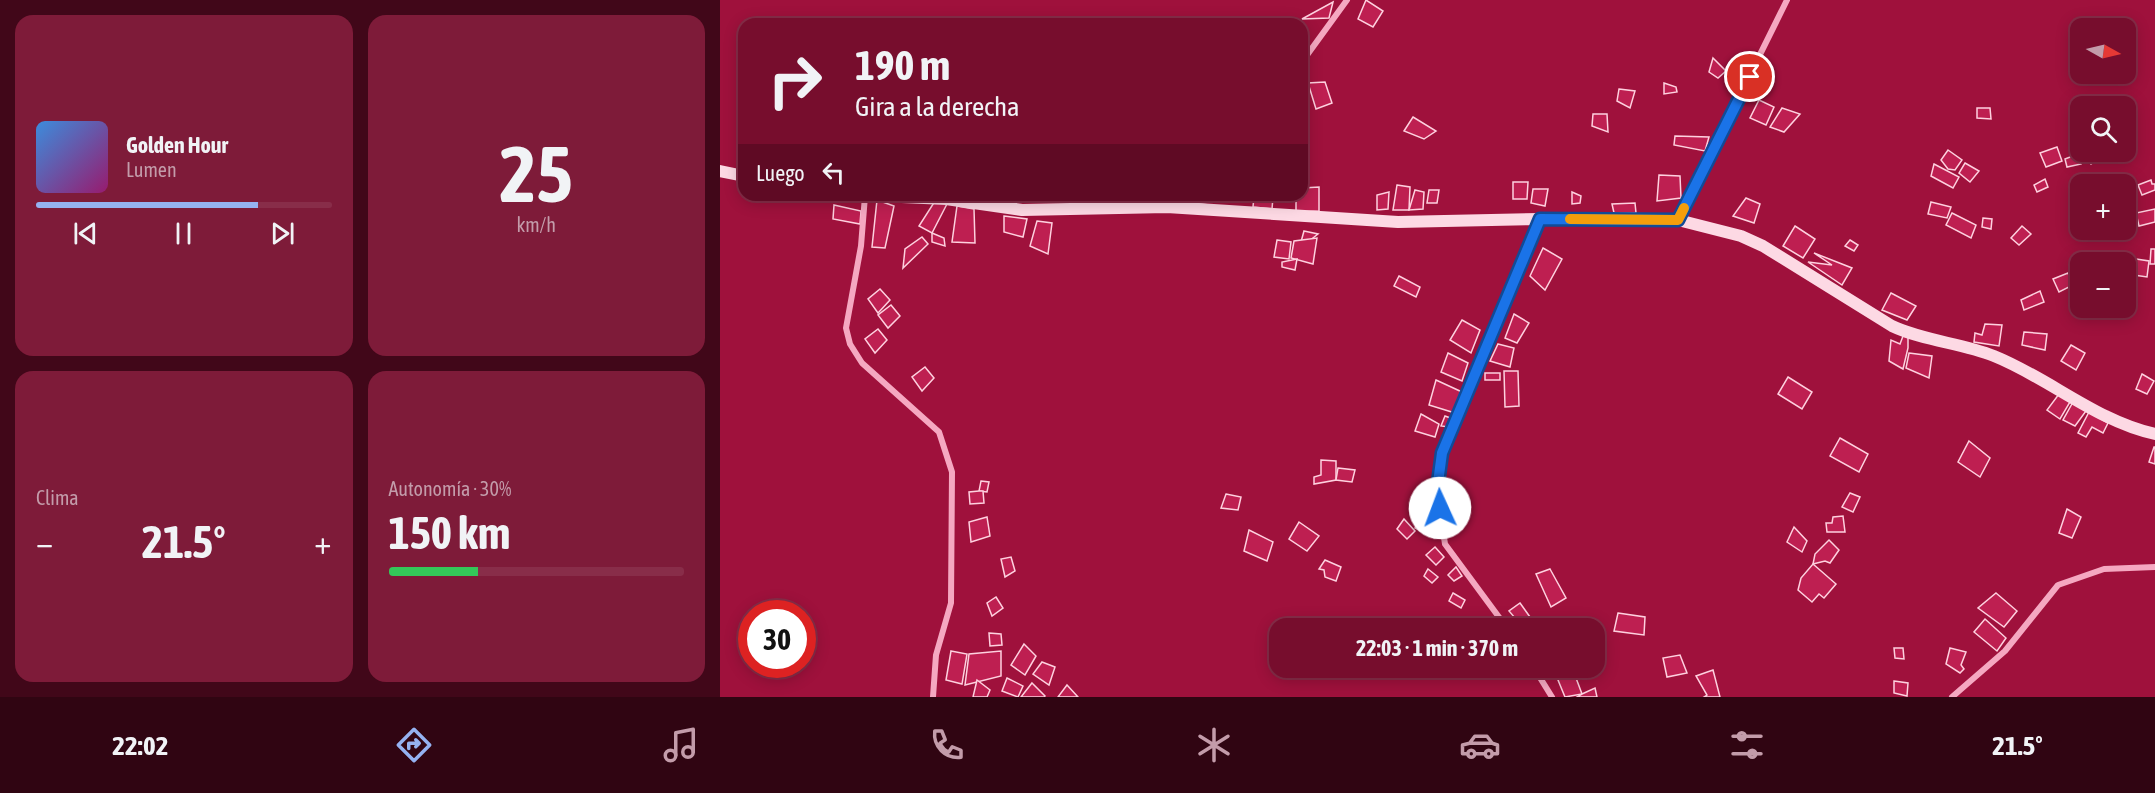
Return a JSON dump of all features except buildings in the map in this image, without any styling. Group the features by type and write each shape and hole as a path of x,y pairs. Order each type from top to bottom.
{"street":[{"path":"1308,55 1347,0"},
{"path":"1678,220 1787,0"},
{"path":"720,171 738,175"},
{"path":"861,201 861,246 846,328 850,344 862,363 939,432 952,472 949,528 951,603 936,655 933,697"},
{"path":"960,201 1022,210 1167,207 1398,222 1540,219 1678,220 1741,236 1762,246 1906,333 1994,356 2115,422 2155,434"},
{"path":"1167,207 1180,201"},
{"path":"1500,618 1445,543 1437,490 1442,453 1540,219"},
{"path":"1952,697 2005,651 2058,585 2104,569 2155,567"},
{"path":"1540,678 1551,697"}],"slow traffic":[{"path":"1570,219 1678,220 1684,208"}],"route":[{"path":"1440,508 1437,490 1442,453 1540,219 1678,220 1750,77"}]}
